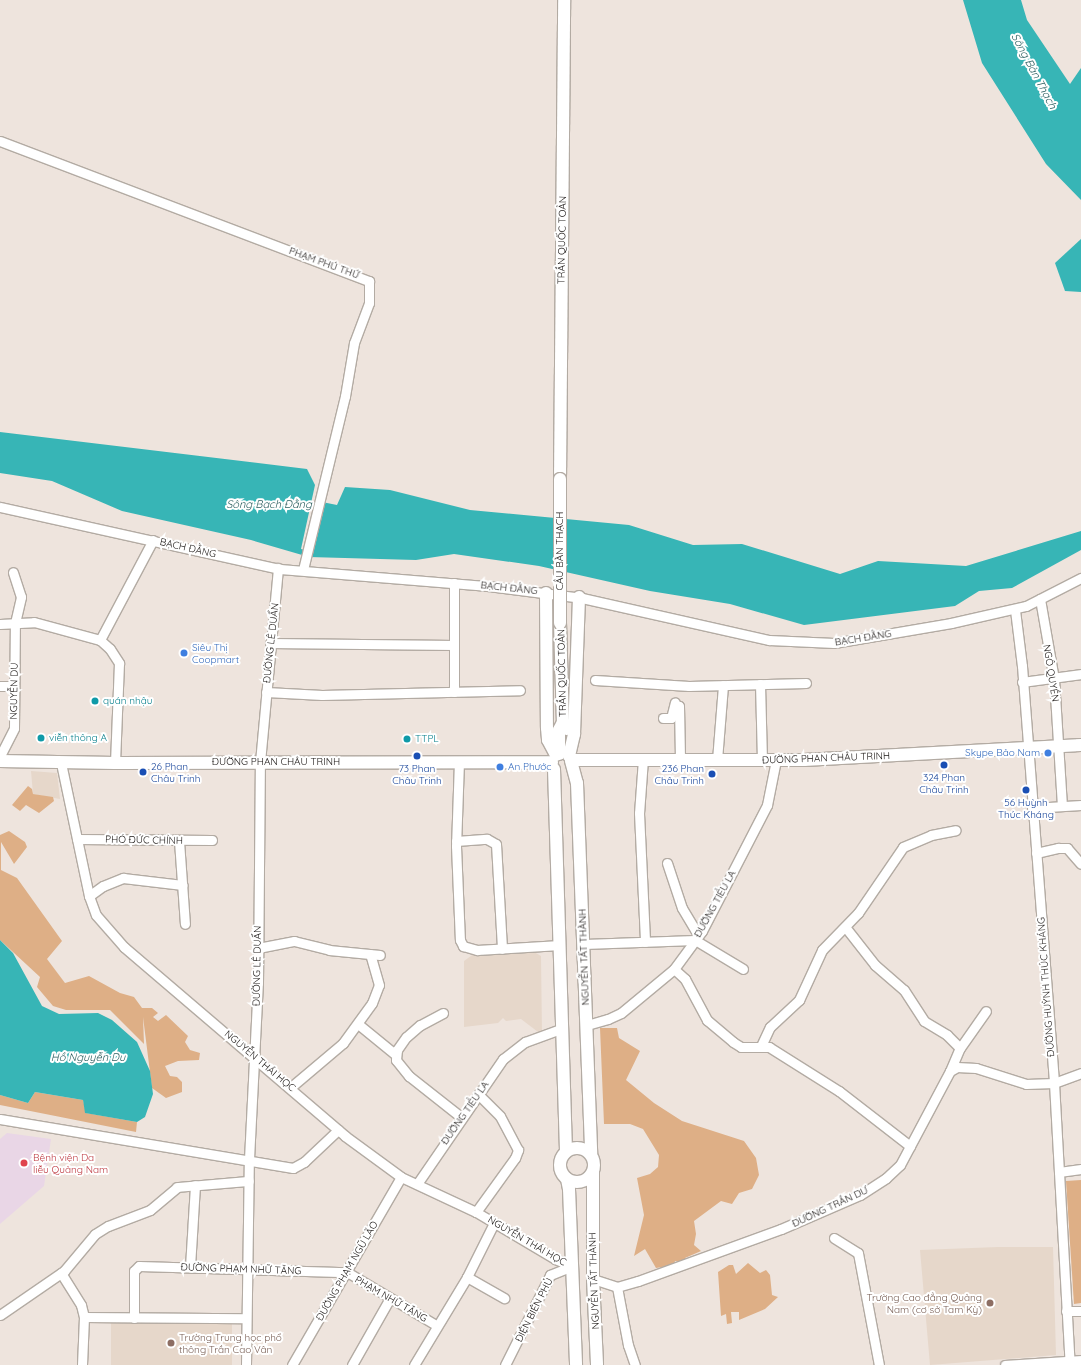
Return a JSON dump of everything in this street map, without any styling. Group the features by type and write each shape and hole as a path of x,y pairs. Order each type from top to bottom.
{"main road":[{"name":"TRẦN QUỐC TOẢN","path":"560,479 564,0"},
{"name":"CẦU BÀN THẠCH","path":"560,479 560,623"},
{"path":"546,593 548,740 563,759"},
{"path":"576,1365 569,1188 561,1171 560,1164 566,1151 564,1028 560,945 563,759 574,734 580,597"},
{"name":"TRẦN QUỐC TOẢN","path":"560,623 563,722 567,730 563,759"},
{"name":"ĐƯỜNG PHAN CHÂU TRINH","path":"0,760 61,763 115,763 680,758 716,760 776,760 1028,749 1081,745"},
{"name":"NGUYỄN TẤT THÀNH","path":"563,759 577,782 591,1154"},
{"path":"566,1151 579,1147 591,1154 594,1162 593,1172 582,1181 566,1179"},
{"name":"NGUYỄN TẤT THÀNH","path":"593,1172 593,1279 597,1365"}],"street":[{"name":"PHẠM PHÚ THỨ","path":"0,141 369,281 369,303 354,343 344,396 305,554 303,570"},
{"name":"BẠCH ĐẰNG","path":"0,507 278,568 454,583 580,597 769,640 834,643 1015,610 1040,600 1081,578"},
{"path":"100,640 153,540"},
{"name":"ĐƯỜNG LÊ DUẨN","path":"246,1365 249,1159 258,948 260,762 278,568"},
{"name":"NGUYỄN DU","path":"0,756 14,728 15,623 21,597 13,572"},
{"path":"454,583 454,692"},
{"name":"NGÔ QUYỀN","path":"1040,600 1054,680 1062,806"},
{"name":"ĐƯỜNG HUỲNH THÚC KHÁNG","path":"1015,610 1022,666 1022,682 1054,1083 1070,1362"},
{"path":"0,624 34,622 100,640 110,649 119,663 115,763"},
{"path":"270,643 454,645"},
{"path":"1022,682 1054,680 1081,674"},
{"path":"595,680 628,684 806,683"},
{"path":"716,760 723,684"},
{"path":"760,684 762,760"},
{"path":"0,686 14,686"},
{"path":"266,692 322,695 520,690"},
{"path":"663,718 671,718 672,706 675,703 679,706 680,758"},
{"path":"643,759 639,813 645,942"},
{"name":"ĐƯỜNG TIỂU LA","path":"587,1025 608,1019 621,1012 674,969 697,938 767,805 776,760"},
{"path":"459,761 456,841 460,940 468,949 502,949 560,945"},
{"name":"NGUYỄN THÁI HỌC","path":"61,763 88,896 96,915 124,947 291,1087 338,1130 401,1177 476,1212 555,1259 572,1266"},
{"path":"1032,808 1081,805"},
{"path":"761,1046 770,1027 798,1000 822,950 846,928 903,847 930,835 956,830"},
{"name":"PHÓ ĐỨC CHÍNH","path":"77,839 179,841 212,840"},
{"path":"456,841 486,839 496,844 502,949"},
{"path":"179,841 185,924"},
{"path":"1036,853 1058,848 1067,848 1081,864"},
{"path":"667,863 682,908 697,938 744,969"},
{"path":"88,896 103,886 123,878 183,885"},
{"path":"846,928 874,965 904,990 924,1021 947,1035 960,1048"},
{"path":"584,944 645,942 697,938"},
{"path":"258,948 294,941 329,950 380,955"},
{"path":"291,1087 337,1049 358,1024 379,988 370,954"},
{"path":"674,969 685,980 708,1021 741,1047 769,1047 839,1091 910,1146"},
{"name":"ĐƯỜNG TRẦN DƯ","path":"617,1287 781,1229 860,1195 886,1178 900,1165 950,1071 960,1048 986,1011"},
{"path":"396,1055 406,1037 443,1013"},
{"path":"358,1024 396,1055 399,1067 461,1117"},
{"name":"ĐƯỜNG TIỂU LA","path":"417,1184 461,1117 503,1059 525,1042 564,1028"},
{"path":"950,1071 964,1066 1026,1084 1054,1083 1081,1073"},
{"path":"476,1212 515,1158 518,1150 500,1116 478,1094"},
{"path":"0,1119 202,1154 249,1159 293,1168 304,1162 338,1130"},
{"path":"1058,1172 1081,1169"},
{"name":"ĐƯỜNG PHẠM NGŨ LÃO","path":"292,1365 401,1177"},
{"path":"0,1315 61,1273 95,1234 108,1226 150,1210 177,1187 249,1181"},
{"path":"190,1267 194,1185"},
{"path":"414,1365 436,1325 467,1277 494,1223"},
{"path":"834,1238 858,1253 879,1365"},
{"name":"ĐƯỜNG PHẠM NHỮ TĂNG","path":"134,1318 136,1268 140,1266 347,1272"},
{"name":"ĐIỆN BIÊN PHỦ","path":"505,1365 550,1275 572,1266"},
{"name":"PHẠM NHỮ TĂNG","path":"347,1272 436,1325"},
{"path":"61,1273 81,1305 84,1317 82,1365"},
{"path":"467,1277 504,1298"},
{"path":"593,1279 617,1287 628,1345 635,1365"},
{"path":"352,1365 390,1298"},
{"path":"1066,1311 1081,1311"},
{"path":"84,1317 246,1318"},
{"path":"1005,1365 1070,1362 1081,1360"}],"shaded area":[{"path":"31,771 57,773 60,799 33,794"},
{"path":"28,786 32,789 33,794 53,797 54,801 39,813 26,805 20,811 12,805"},
{"path":"9,831 25,842 27,847 14,864 1,842 1,870 17,878 62,941 47,959 65,983 89,976 120,993 134,997 142,1008 152,1008 158,1013 153,1017 158,1021 166,1015 188,1036 185,1042 190,1050 200,1053 199,1060 178,1061 165,1066 170,1076 177,1077 182,1082 182,1092 166,1098 152,1088 143,1017 144,1044 110,1010 66,1010 53,1006 37,987 40,977 0,940 0,835"},
{"path":"534,952 541,956 542,1035 521,1019 506,1021 503,1018 498,1023 464,1027 464,961 475,953"},
{"path":"600,1028 617,1028 619,1038 640,1051 626,1080 654,1103 682,1121 744,1141 756,1158 759,1175 752,1189 739,1193 732,1204 721,1201 694,1221 696,1234 694,1245 701,1251 685,1258 685,1262 675,1261 674,1265 656,1268 645,1249 634,1256 644,1215 637,1178 650,1174 658,1167 659,1155 643,1129 630,1124 604,1124"},
{"path":"35,1092 83,1100 86,1113 137,1122 136,1132 0,1105 0,1095 28,1103"},
{"name":"Bệnh viện Da liễu Quảng Nam","path":"7,1133 51,1139 44,1186 0,1224 0,1139"},
{"path":"1081,1180 1081,1303 1074,1304 1066,1181"},
{"name":"Trường Cao đẳng Quảng Nam (cơ sở Tam Kỳ)","path":"998,1247 1053,1247 1056,1355 930,1365 920,1250"},
{"path":"748,1263 760,1273 766,1270 770,1275 772,1295 778,1297 765,1309 739,1320 739,1312 731,1312 732,1323 727,1324 726,1314 721,1316 718,1272 729,1265 733,1265 736,1274"},
{"name":"Trường Trung học phổ thông Trần Cao Vân","path":"111,1321 232,1321 232,1365 111,1365"}],"water":[{"name":"Sông Bàn Thạch","path":"963,0 1021,0 1027,20 1070,84 1081,68 1081,200 1046,164 982,63"},
{"path":"1081,239 1081,292 1065,291 1055,263"},
{"name":"Sông Bạch Đằng","path":"0,432 307,469 315,485 301,549 309,551 322,502 337,505 345,487 390,490 470,510 629,525 693,545 742,544 840,574 878,561 966,566 1081,531 1081,550 1012,588 979,591 955,606 804,625 730,604 650,591 539,566 454,554 416,560 309,557 251,540 122,511 52,481 0,473"},
{"name":"Hồ Nguyễn Du","path":"0,940 13,953 42,1006 59,1014 98,1013 112,1020 137,1042 150,1071 153,1094 145,1117 137,1122 85,1113 83,1100 35,1092 28,1103 0,1095"}],"place":[{"name":"Siêu Thị Coopmart","path":"184,653"},
{"name":"quán nhậu","path":"95,701"},
{"name":"viễn thông A","path":"41,738"},
{"name":"TTPL","path":"407,739"},
{"name":"Skype Bảo Nam","path":"1048,753"},
{"name":"73 Phan Châu Trinh","path":"417,756"},
{"name":"324 Phan Châu Trinh","path":"944,765"},
{"name":"An Phước","path":"500,767"},
{"name":"26 Phan Châu Trinh","path":"143,772"},
{"name":"236 Phan Châu Trinh","path":"712,774"},
{"name":"56 Huỳnh Thúc Kháng","path":"1026,790"},
{"name":"Bệnh viện Da liễu Quảng Nam","path":"24,1163"},
{"name":"Trường Cao đẳng Quảng Nam (cơ sở Tam Kỳ)","path":"990,1303"},
{"name":"Trường Trung học phổ thông Trần Cao Vân","path":"171,1343"}]}
